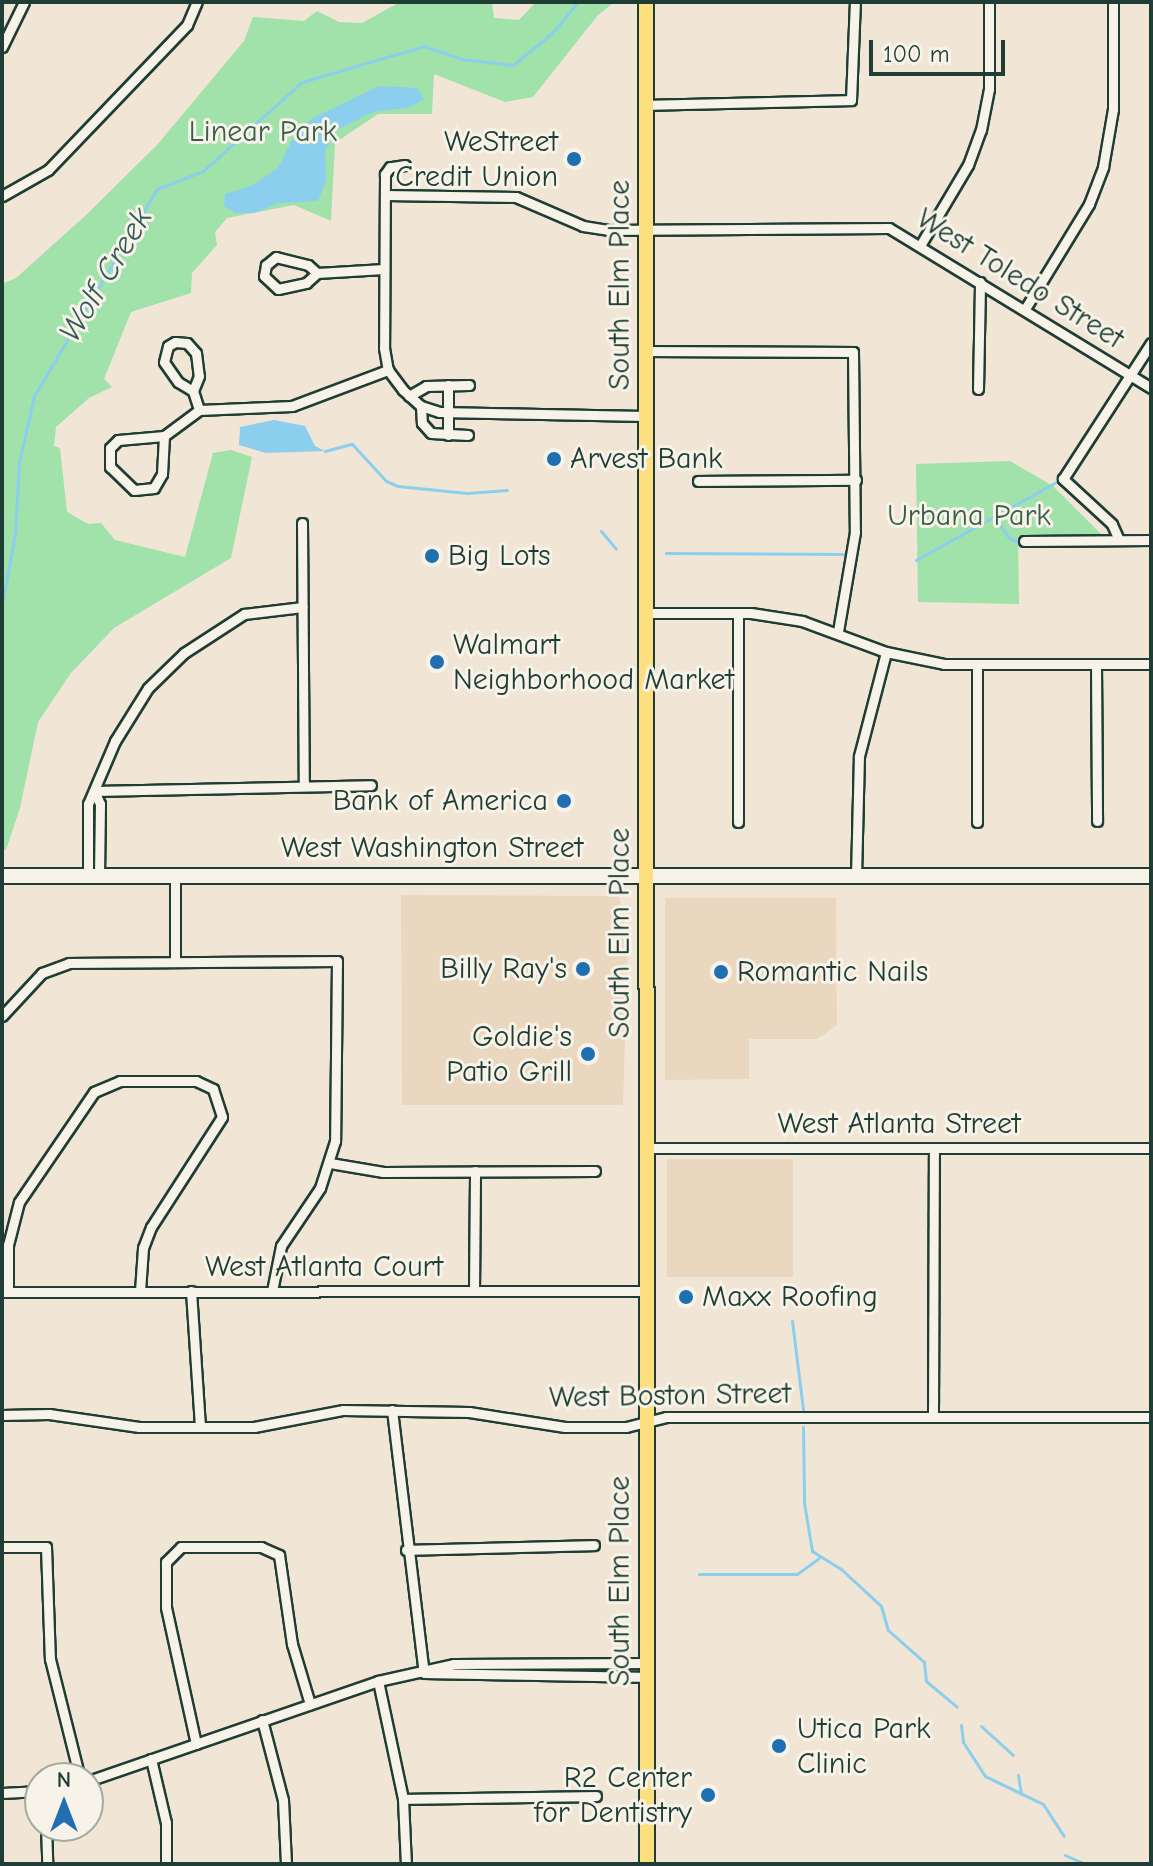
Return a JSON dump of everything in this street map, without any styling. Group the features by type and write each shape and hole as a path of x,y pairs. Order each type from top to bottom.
{"main road":[{"name":"South Elm Place","path":"646,2 647,1864"},
{"name":"West Washington Street","path":"2,876 1151,876"}],"street":[{"path":"2,47 24,2"},
{"path":"2,196 48,170 187,25 197,2"},
{"path":"646,105 851,100 855,2"},
{"path":"921,244 968,165 981,130 989,89 989,2"},
{"path":"1025,309 1089,204 1103,167 1113,109 1113,2"},
{"path":"405,165 387,169 384,269 388,370 409,396 421,406 448,413 645,416"},
{"name":"West Toledo Street","path":"385,195 516,197 583,226 869,226 898,231 1151,388"},
{"path":"317,273 308,265 276,257 266,265 264,276 278,289 306,283 317,273 384,269"},
{"path":"978,389 980,282"},
{"path":"193,391 178,382 165,365 164,354 175,342 187,343 196,353 199,376 193,391 199,410"},
{"path":"1119,540 1112,524 1063,479 1151,343"},
{"path":"645,351 853,352 856,480 852,559 838,631"},
{"path":"164,436 162,474 154,488 134,490 110,467 109,453 118,440 164,436 199,410 303,404 388,370"},
{"path":"448,385 448,435"},
{"path":"409,396 426,386 469,385"},
{"path":"421,406 427,431 468,435"},
{"path":"698,481 856,480"},
{"path":"302,523 304,786"},
{"path":"1024,541 1151,540"},
{"path":"93,875 88,804 133,708 164,670 244,614 261,608 303,607"},
{"path":"645,613 738,613 838,631 886,652 977,666 1151,664"},
{"path":"738,613 738,822"},
{"path":"856,877 859,756 886,652"},
{"path":"1096,665 1097,821"},
{"path":"977,666 977,822"},
{"path":"94,791 371,785"},
{"path":"175,875 175,962"},
{"path":"2,1016 42,973 69,963 337,961 336,1127 330,1163 320,1188 281,1246 272,1291"},
{"path":"5,1292 8,1245 19,1202 94,1092 108,1083 196,1081 213,1089 222,1107 218,1126 151,1227 143,1248 140,1291"},
{"name":"West Atlanta Street","path":"646,1148 1151,1148"},
{"path":"933,1417 934,1148"},
{"path":"330,1163 383,1172 595,1171"},
{"path":"474,1291 475,1171"},
{"path":"191,1291 200,1427"},
{"name":"West Atlanta Court","path":"5,1292 646,1291"},
{"path":"392,1410 406,1550 424,1673"},
{"name":"West Boston Street","path":"2,1415 31,1412 114,1426 200,1427 270,1426 325,1411 392,1410 469,1412 565,1427 646,1422 666,1417 1151,1417"},
{"path":"406,1550 594,1545"},
{"path":"2,1547 46,1547 50,1659 76,1762"},
{"path":"196,1744 168,1629 164,1570 169,1556 187,1547 261,1547 279,1555 292,1644 310,1704"},
{"path":"104,1775 378,1681 424,1673 647,1670"},
{"path":"378,1681 403,1799 406,1864"},
{"path":"262,1720 283,1800 286,1864"},
{"path":"151,1759 166,1823 166,1864"},
{"path":"2,1793 24,1792"},
{"path":"403,1799 596,1796"},
{"path":"46,1842 47,1864"}],"shaded area":[{"path":"401,895 619,896 628,945 623,1105 402,1105"},
{"path":"665,898 836,898 837,1025 817,1039 749,1039 749,1079 665,1080"},
{"path":"667,1159 793,1159 793,1277 667,1277"}],"green space":[{"name":"Linear Park","path":"400,2 492,2 494,18 519,20 536,2 615,2 598,15 533,97 505,102 434,74 432,114 378,114 335,143 331,221 294,205 227,218 215,232 217,245 192,273 191,293 131,312 104,379 112,387 89,398 56,427 54,446 60,448 67,512 88,524 101,523 115,540 185,557 213,453 231,450 252,457 231,558 114,628 71,673 38,722 20,808 6,850 2,850 2,284 16,278 157,145 244,41 253,17 304,21 317,11 339,22 362,23"},
{"name":"Urbana Park","path":"1010,461 1053,486 1101,534 1018,536 1019,604 918,602 916,464"}],"water":[{"path":"379,86 417,88 424,99 411,107 373,112 337,130 325,151 326,181 318,201 279,203 254,213 235,213 224,206 225,194 251,186 278,168 293,138 311,119"},
{"path":"274,420 305,426 315,446 325,451 266,453 239,445 240,427"}],"waterway":[{"name":"Wolf Creek","path":"2,604 15,534 19,462 34,396 157,189 203,171 302,82 424,46 461,59 513,65 552,33 578,2"},
{"path":"325,451 352,444 386,481 398,486 467,493 507,490"},
{"path":"916,560 1060,480"},
{"path":"994,517 1009,538 1021,543"},
{"path":"601,531 616,549"},
{"path":"666,553 845,554"},
{"path":"792,1321 803,1409"},
{"path":"803,1427 804,1503 812,1551 841,1569 881,1606 888,1630 924,1662 926,1681 957,1707"},
{"path":"699,1574 797,1574 819,1558"},
{"path":"961,1725 963,1742 985,1776 1043,1804 1064,1836"},
{"path":"981,1726 1013,1755"},
{"path":"1018,1775 1021,1794"},
{"path":"1065,1855 1085,1864"},
{"path":"1136,1864 1147,1864"}],"place":[{"name":"WeStreet Credit Union","path":"574,159"},
{"name":"Arvest Bank","path":"554,459"},
{"name":"Big Lots","path":"432,556"},
{"name":"Walmart Neighborhood Market","path":"437,662"},
{"name":"Bank of America","path":"564,801"},
{"name":"Billy Ray's","path":"583,969"},
{"name":"Romantic Nails","path":"721,972"},
{"name":"Goldie's Patio Grill","path":"588,1054"},
{"name":"Maxx Roofing","path":"686,1297"},
{"name":"Utica Park Clinic","path":"779,1746"},
{"name":"R2 Center for Dentistry","path":"708,1795"}]}
